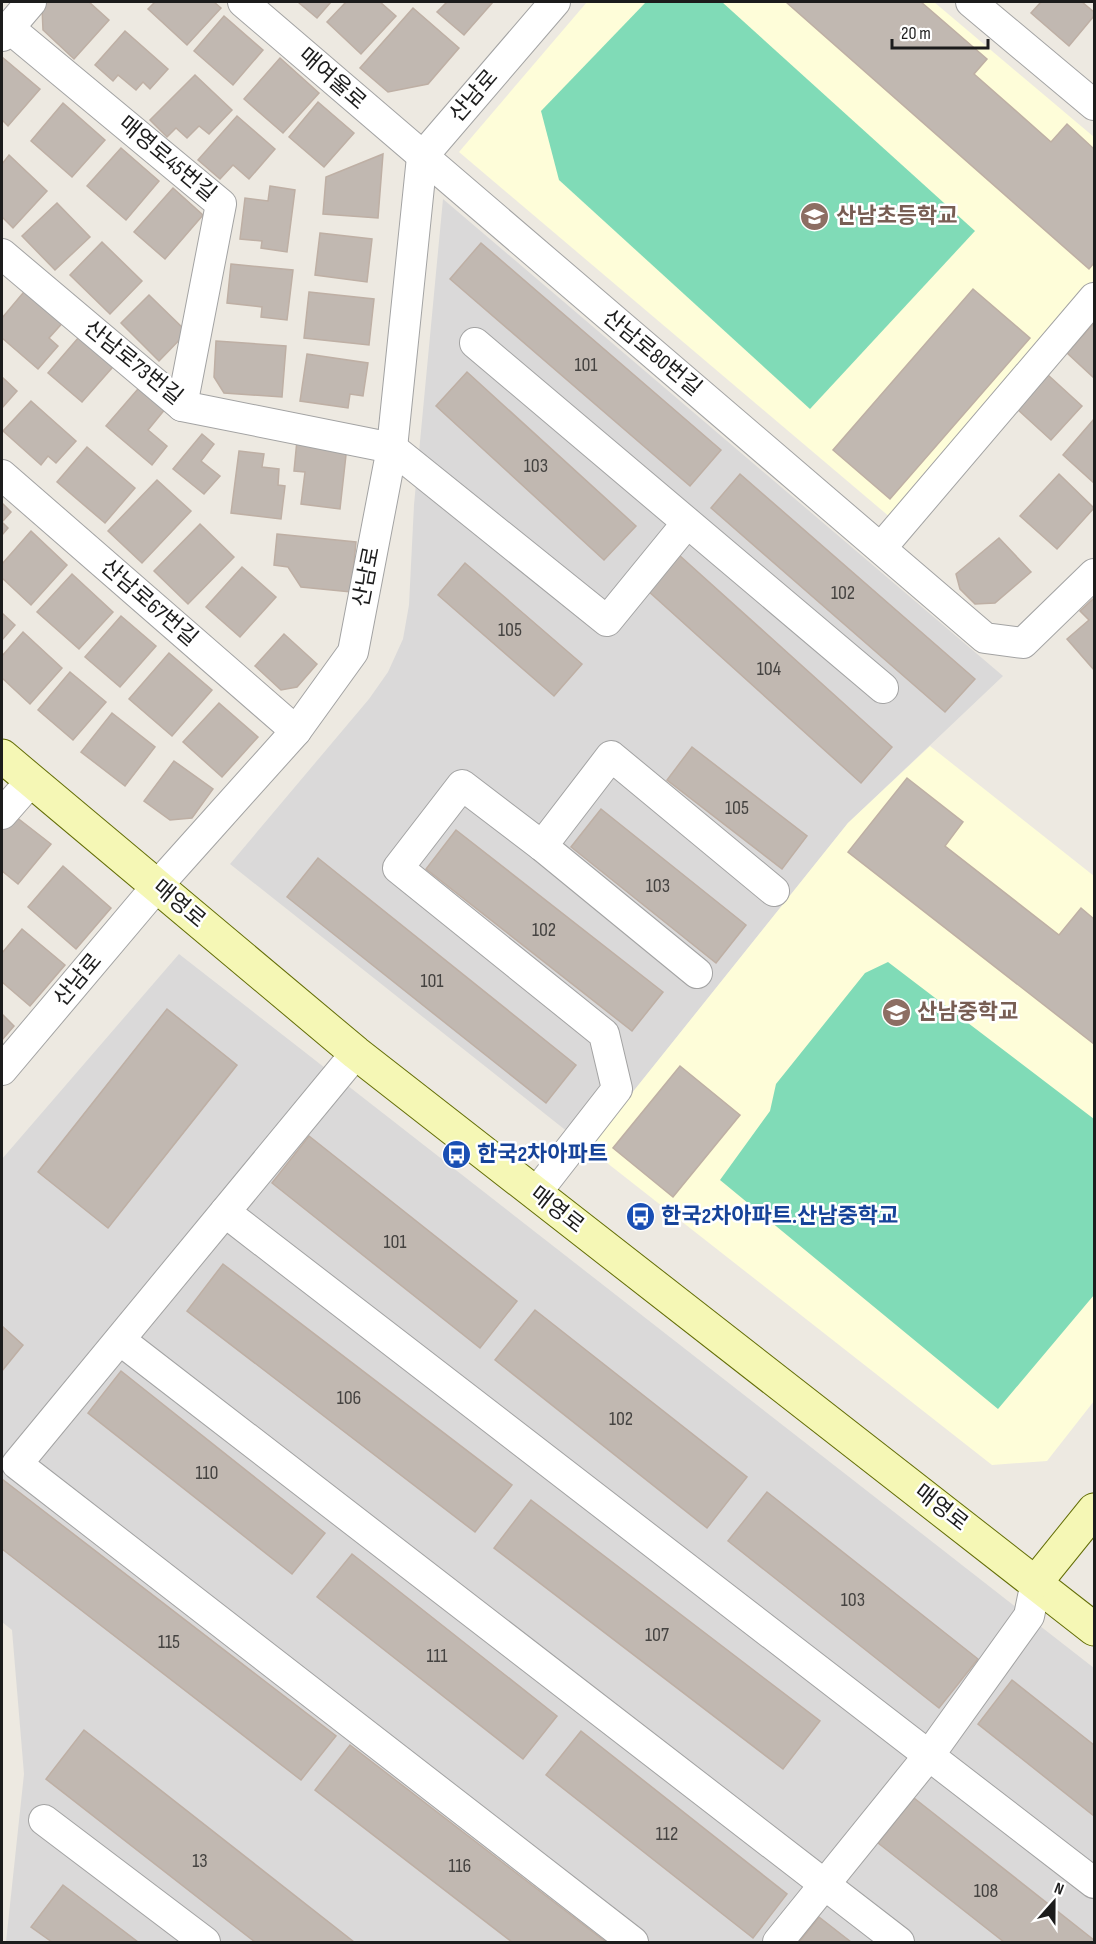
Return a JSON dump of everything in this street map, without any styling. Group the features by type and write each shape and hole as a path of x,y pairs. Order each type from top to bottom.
{"street":[{"name":"매영로45번길","path":"31,2 5,32 221,204 182,406"},
{"name":"매여울로","path":"243,2 422,157"},
{"path":"971,2 1095,105"},
{"name":"산남로","path":"2,1070 158,885 296,731 353,652 392,448 422,157 551,3"},
{"name":"산남로80번길","path":"422,157 985,638 1023,643 1095,574"},
{"name":"산남로73번길","path":"2,254 182,406 392,448"},
{"path":"881,548 1095,298"},
{"path":"475,343 883,688"},
{"path":"392,448 607,621 687,523"},
{"name":"산남로67번길","path":"2,475 296,731"},
{"name":"매영로","path":"2,756 356,1053 1095,1629"},
{"path":"542,846 611,756 774,891"},
{"path":"2,814 31,781"},
{"path":"536,1193 617,1089 604,1034 398,868 462,785 542,846 696,973"},
{"path":"356,1053 17,1464 633,1942"},
{"path":"225,1212 1095,1883"},
{"path":"120,1340 899,1942"},
{"path":"778,1942 930,1754 1029,1616 1036,1582 1095,1510"},
{"path":"44,1820 205,1942"}],"shaded area":[{"name":"산남초등학교","path":"587,2 934,2 1094,137 1094,280 891,518 459,152"},
{"path":"443,199 1003,676 848,823 588,1148 230,864 369,699 388,672 403,639 409,605 414,505"},
{"name":"산남중학교","path":"930,746 1094,876 1094,1401 1047,1461 992,1465 588,1148 848,823"},
{"name":"한국2차아파트","path":"179,954 1094,1668 1094,1942 6,1942 24,1774 12,1630 2,1622 2,1159"}],"green space":[{"path":"646,2 722,2 975,231 810,409 559,180 541,111"},
{"path":"888,962 1094,1119 1094,1295 998,1409 720,1180 770,1111 776,1084 865,973"}],"building":[{"path":"46,2 89,2 109,20 74,59 43,30 42,7"},
{"path":"155,2 214,2 221,8 187,45 148,9"},
{"path":"298,2 331,2 317,18"},
{"path":"346,2 380,2 396,16 361,54 327,22"},
{"path":"447,2 493,2 464,35 437,12"},
{"path":"786,2 921,2 987,59 974,74 1051,142 1067,124 1094,149 1094,263 1089,269"},
{"path":"1041,2 1082,2 1094,12 1094,16 1069,46 1031,13"},
{"path":"413,8 459,48 428,84 388,92 360,68"},
{"path":"224,16 263,50 233,85 194,51"},
{"path":"125,31 168,69 150,89 143,82 136,90 118,75 113,81 95,65"},
{"path":"2,57 40,89 8,126 2,120"},
{"path":"280,58 319,93 283,133 244,99"},
{"path":"195,75 232,110 209,134 199,126 187,138 176,128 167,137 150,120"},
{"path":"318,102 354,133 324,167 289,137"},
{"path":"63,103 105,140 72,177 31,141"},
{"path":"237,116 275,149 249,179 233,165 220,179 198,160"},
{"path":"121,148 159,181 126,220 87,186"},
{"path":"383,154 378,218 323,214 326,177"},
{"path":"9,155 47,191 13,228 2,217 2,164"},
{"path":"270,186 295,190 287,252 261,248 262,241 240,239 245,198 268,201"},
{"path":"173,188 203,215 165,259 134,232"},
{"path":"57,203 90,237 55,270 22,236"},
{"path":"320,233 372,239 367,282 315,275"},
{"path":"102,242 142,281 110,314 70,275"},
{"path":"481,243 721,450 690,486 450,279"},
{"path":"231,264 293,270 287,320 261,317 262,307 227,303"},
{"path":"28,287 66,319 49,338 58,346 38,369 2,338 2,318"},
{"path":"973,289 1030,338 890,499 833,450"},
{"path":"309,292 374,299 369,345 304,338"},
{"path":"149,295 187,332 159,361 121,323"},
{"path":"1094,323 1094,378 1067,353"},
{"path":"85,330 119,360 82,402 48,373"},
{"path":"216,341 286,346 282,397 224,393 214,377"},
{"path":"307,354 368,363 363,396 350,394 348,408 300,401"},
{"path":"467,372 636,526 604,560 436,406"},
{"path":"1048,375 1082,406 1051,440 1017,409"},
{"path":"2,377 17,391 2,408"},
{"path":"144,382 170,403 148,430 167,446 152,465 106,426"},
{"path":"31,401 76,441 56,463 48,456 41,465 3,431"},
{"path":"1094,419 1094,483 1063,455"},
{"path":"202,434 214,444 201,461 220,476 204,494 173,469"},
{"path":"297,440 347,446 340,509 301,504 305,472 294,471"},
{"path":"87,447 135,488 105,523 57,482"},
{"path":"239,451 264,454 262,467 279,469 278,485 285,486 281,519 231,513"},
{"path":"740,474 975,679 945,712 711,508"},
{"path":"1059,474 1094,508 1057,549 1020,516"},
{"path":"157,480 191,511 142,563 108,531"},
{"path":"2,503 11,512 2,522"},
{"path":"2,522 8,528 2,535"},
{"path":"200,524 234,557 188,604 154,571"},
{"path":"31,531 67,565 31,605 2,578 2,564"},
{"path":"277,534 356,542 351,592 301,587 288,567 274,565"},
{"path":"999,538 1031,572 995,603 975,604 960,589 956,574"},
{"path":"679,555 892,747 861,783 647,590"},
{"path":"465,563 582,664 554,696 438,595"},
{"path":"242,567 276,597 240,637 206,607"},
{"path":"72,574 113,612 79,649 37,612"},
{"path":"1094,598 1094,670 1067,639 1089,620 1080,611"},
{"path":"2,613 15,625 2,640"},
{"path":"121,616 156,646 120,687 85,657"},
{"path":"23,632 62,668 30,704 2,678 2,656"},
{"path":"284,634 317,664 297,687 281,690 255,666"},
{"path":"169,653 212,690 172,736 129,699"},
{"path":"70,672 106,702 73,740 38,710"},
{"path":"219,703 258,737 222,777 183,742"},
{"path":"112,713 155,747 125,786 81,752"},
{"path":"692,747 807,836 782,869 667,780"},
{"path":"174,761 213,789 192,818 170,820 144,801"},
{"path":"907,778 963,822 945,846 1059,935 1081,908 1094,919 1094,1044 848,852"},
{"path":"601,809 746,925 716,963 571,847"},
{"path":"11,813 51,844 18,884 2,871 2,825"},
{"path":"456,830 663,992 632,1031 426,869"},
{"path":"318,858 576,1065 546,1103 287,897"},
{"path":"63,866 111,908 76,949 28,907"},
{"path":"22,929 65,965 30,1006 2,982 2,953"},
{"path":"167,1009 237,1065 108,1228 38,1172"},
{"path":"2,1014 14,1026 2,1040"},
{"path":"680,1066 740,1115 673,1197 613,1148"},
{"path":"309,1136 517,1301 480,1348 272,1183"},
{"path":"223,1264 512,1485 475,1532 187,1311"},
{"path":"535,1310 747,1477 707,1528 495,1360"},
{"path":"2,1326 23,1345 2,1371"},
{"path":"121,1371 325,1533 292,1574 88,1413"},
{"path":"2,1479 336,1736 301,1780 2,1549"},
{"path":"767,1492 978,1659 939,1708 728,1541"},
{"path":"531,1500 820,1721 783,1769 494,1548"},
{"path":"352,1554 557,1716 523,1759 317,1597"},
{"path":"1012,1680 1094,1745 1094,1816 978,1724"},
{"path":"84,1730 354,1942 255,1942 46,1779"},
{"path":"581,1731 787,1894 753,1938 546,1775"},
{"path":"350,1745 606,1942 512,1942 315,1790"},
{"path":"914,1798 1094,1942 1004,1942 878,1843"},
{"path":"63,1885 138,1942 52,1942 31,1927"},
{"path":"819,1917 851,1942 799,1942"}],"place":[{"name":"산남초등학교","path":"815,216"},
{"name":"산남중학교","path":"896,1012"},
{"name":"한국2차아파트","path":"456,1154"},
{"name":"한국2차아파트.산남중학교","path":"640,1216"}]}
